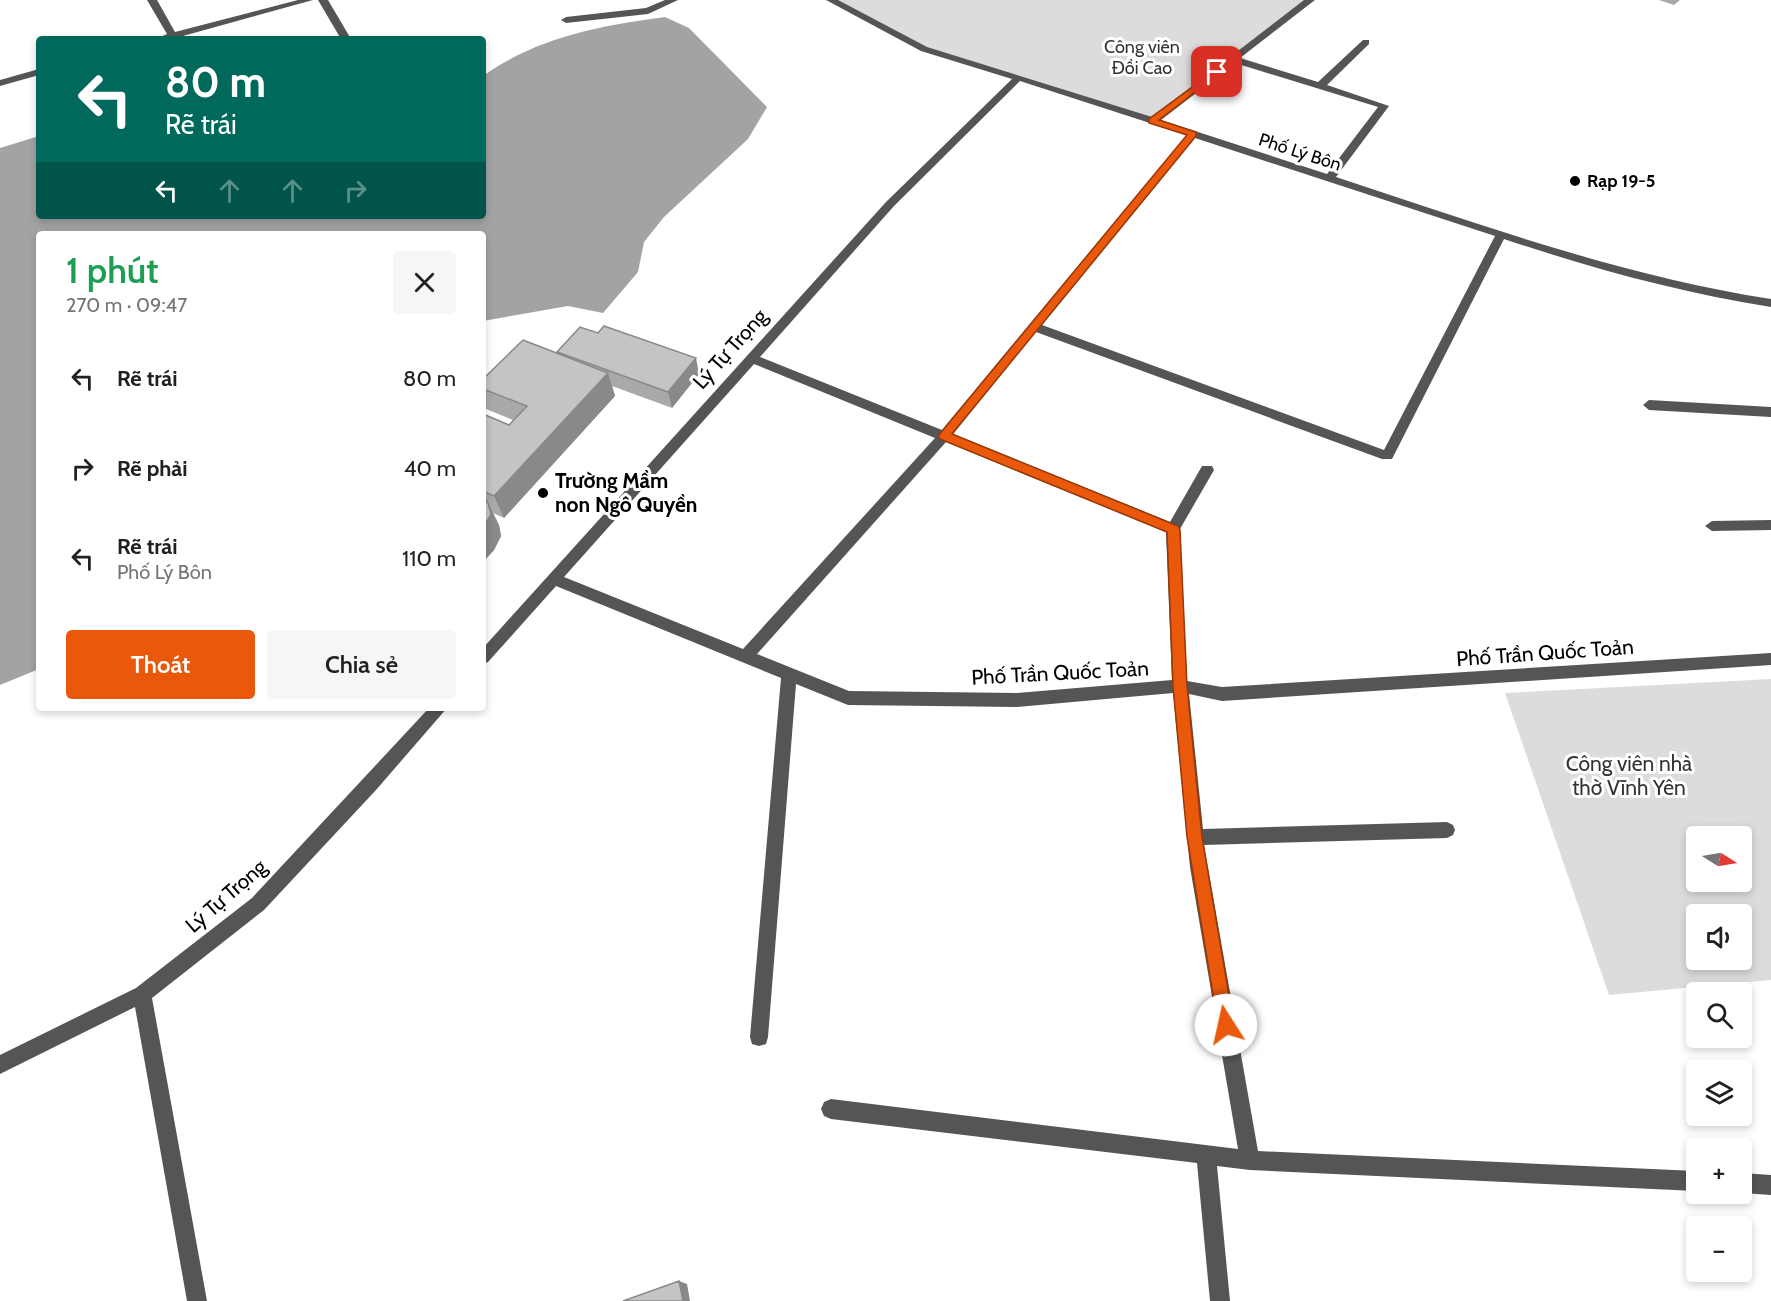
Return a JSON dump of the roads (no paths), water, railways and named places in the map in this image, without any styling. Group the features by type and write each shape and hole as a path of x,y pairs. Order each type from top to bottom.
{"street":[{"path":"152,0 173,36 308,0"},
{"path":"323,0 344,36"},
{"path":"566,20 648,12 673,0"},
{"name":"Phố Lý Bôn","path":"831,0 924,49 1501,235 1573,258 1733,297 1771,303"},
{"path":"1153,121 1310,0"},
{"path":"1320,86 1366,42"},
{"path":"1233,59 1384,106 1329,179"},
{"path":"0,83 36,73"},
{"name":"Lý Tự Trọng","path":"486,655 890,204 1018,78"},
{"path":"745,657 944,436 1193,134"},
{"path":"1034,327 1387,456 1501,235"},
{"path":"752,358 1173,530"},
{"path":"1649,405 1771,412"},
{"path":"1207,470 1173,530 1180,686 1194,837 1250,1160"},
{"path":"1712,526 1771,525"},
{"name":"Phố Trần Quốc Toản","path":"554,579 848,698 1017,700 1180,686 1222,694 1771,659"},
{"path":"759,1036 789,675"},
{"name":"Lý Tự Trọng","path":"0,1065 142,994 258,903 436,711"},
{"path":"1194,837 1447,830"},
{"path":"142,994 197,1301"},
{"path":"831,1109 1250,1160 1686,1181"},
{"path":"1206,1154 1220,1301"},
{"path":"1752,1184 1771,1185"}],"place":[{"name":"Rạp 19-5","path":"1575,181"},
{"name":"Trường Mầm non Ngô Quyền","path":"543,493"}],"park label":[{"name":"Công viên Đồi Cao","path":"1142,57"},
{"name":"Công viên nhà thờ Vĩnh Yên","path":"1629,776"}]}
